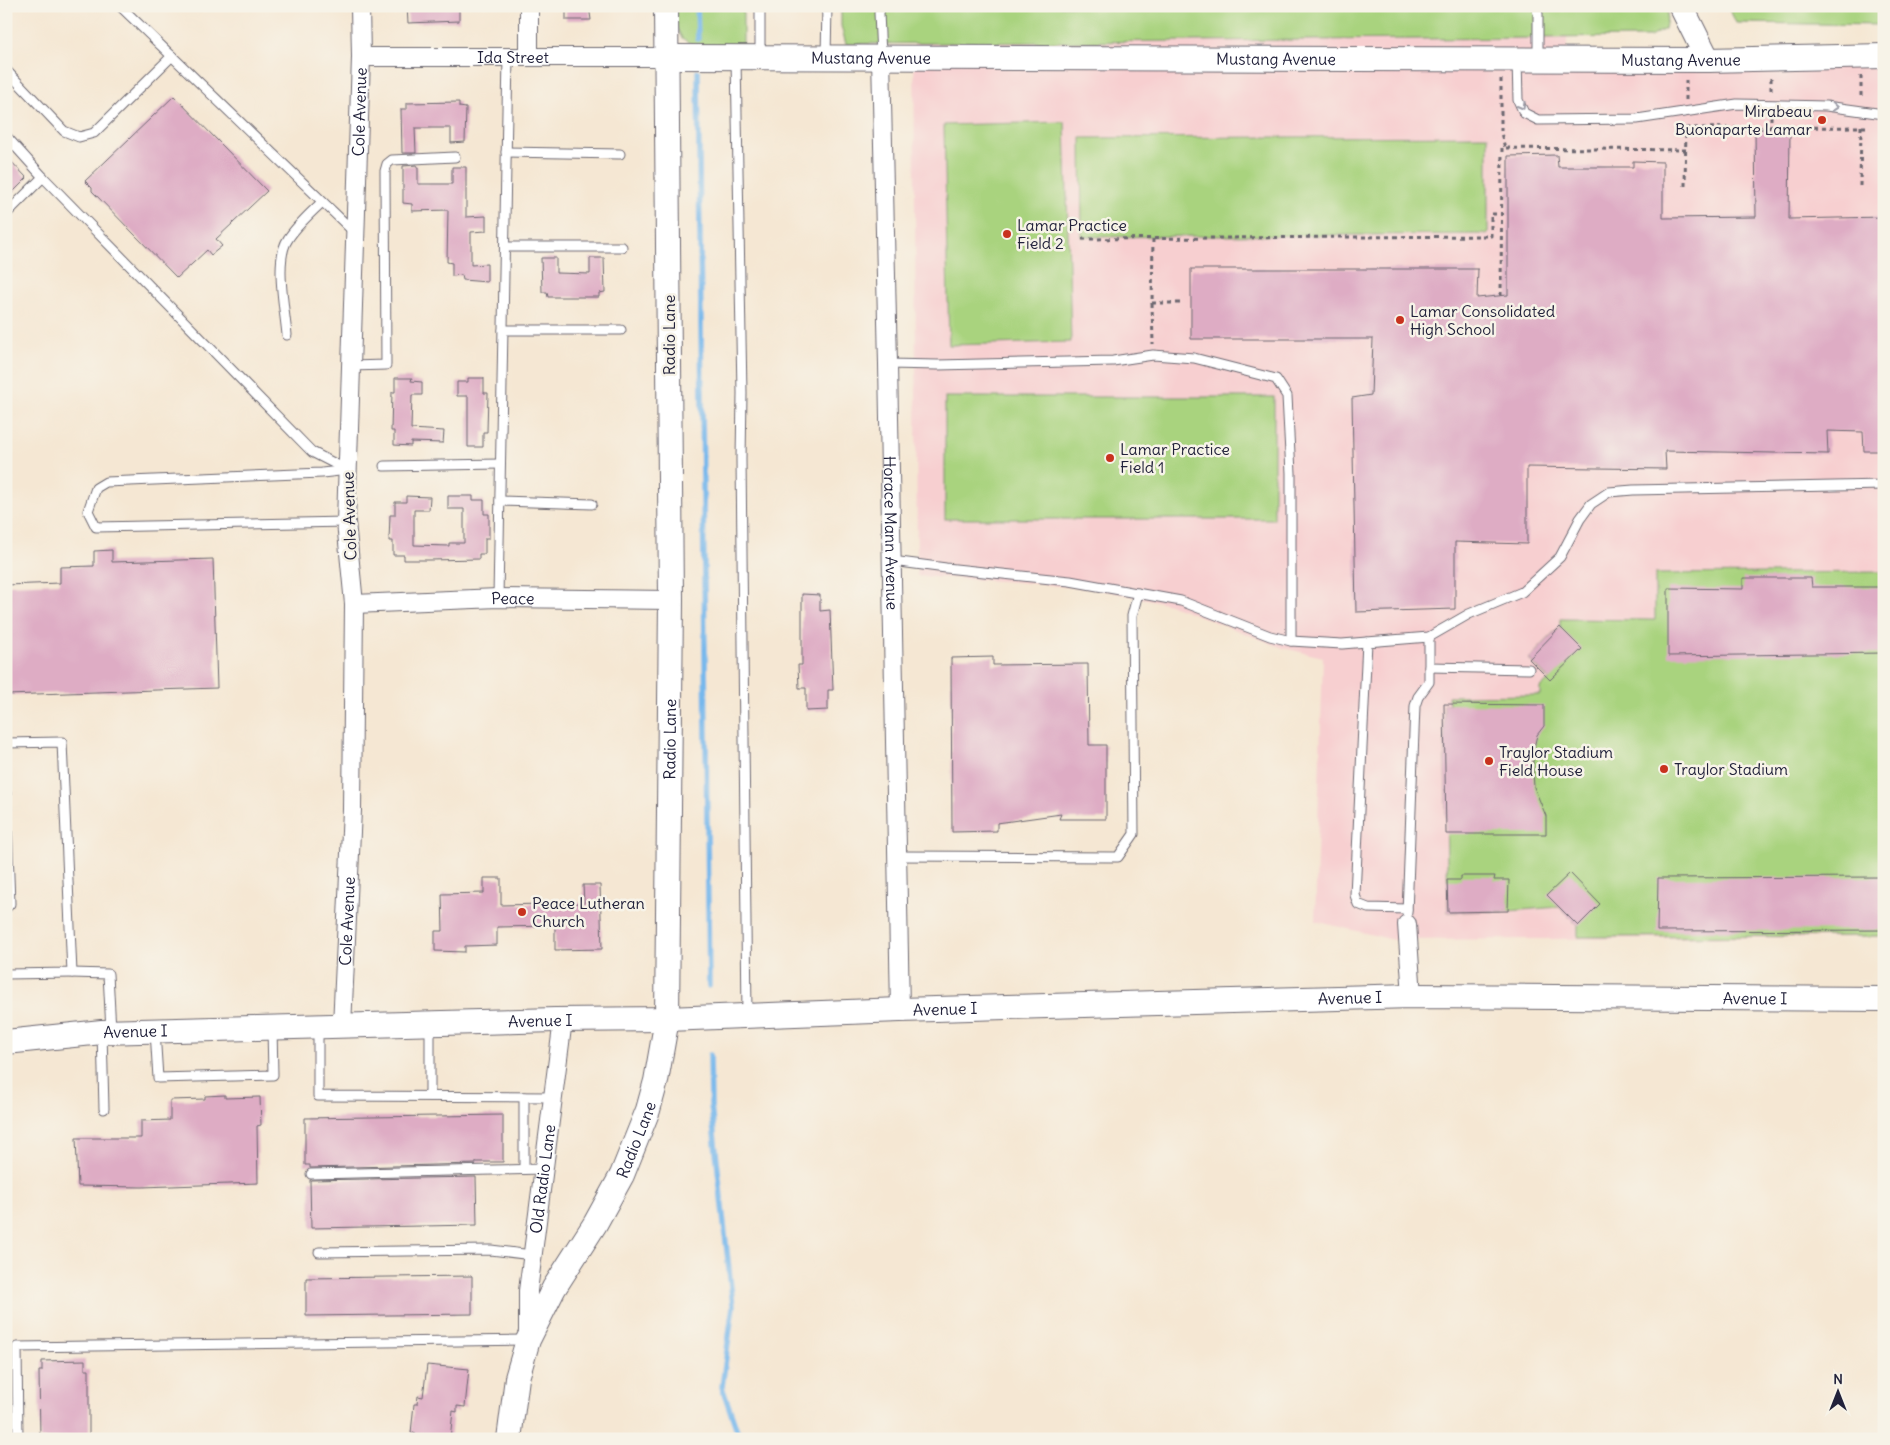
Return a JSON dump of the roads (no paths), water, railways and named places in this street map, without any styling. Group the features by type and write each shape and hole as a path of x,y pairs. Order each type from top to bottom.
{"street":[{"name":"Cole Avenue","path":"342,1026 352,810 354,604 346,522 361,57 360,6"},
{"path":"529,6 529,57"},
{"name":"Radio Lane","path":"509,1439 517,1378 528,1340 554,1288 595,1224 622,1175 652,1095 667,1019 671,600 666,6"},
{"path":"1681,6 1708,60"},
{"name":"Mustang Avenue","path":"667,57 1708,60 1884,56"},
{"name":"Ida Street","path":"361,57 667,57"},
{"name":"Horace Mann Avenue","path":"881,57 900,1010"},
{"name":"Peace","path":"354,604 498,598 671,600"},
{"path":"1407,916 1412,996"},
{"name":"Avenue I","path":"6,1042 107,1032 155,1030 667,1019 900,1010 1412,996 1884,999"},
{"name":"Old Radio Lane","path":"528,1340 528,1291 563,1020"}],"lane":[{"path":"120,6 355,233"},
{"path":"760,6 760,57"},
{"path":"826,57 827,6"},
{"path":"881,6 881,57"},
{"path":"1536,6 1538,14 1519,59 1518,100 1524,113 1538,120 1637,119 1737,104 1826,106 1884,114"},
{"path":"6,70 64,131 79,137 94,133 172,56"},
{"path":"498,598 508,57"},
{"path":"736,57 742,393 741,459 747,1016"},
{"path":"6,136 43,177 312,452 348,470"},
{"path":"506,152 620,154"},
{"path":"351,366 386,365 385,171 387,164 392,160 454,157"},
{"path":"6,214 43,177"},
{"path":"287,335 280,261 287,240 322,202"},
{"path":"505,247 622,247"},
{"path":"503,330 621,330"},
{"path":"888,364 1113,360 1153,355 1194,358 1276,379 1287,396 1291,473 1291,641"},
{"path":"384,466 500,464"},
{"path":"346,522 96,527 88,511 96,488 106,482 322,473 348,470"},
{"path":"892,560 946,568 1070,581 1181,602 1270,636 1291,641 1342,644 1429,637 1469,614 1522,592 1560,557 1580,519 1591,504 1609,492 1884,485"},
{"path":"500,502 592,504"},
{"path":"897,856 1118,857 1134,834 1132,616 1138,594"},
{"path":"1367,642 1355,895 1358,904 1368,908 1407,916 1415,706 1418,697 1429,682 1429,637"},
{"path":"1429,667 1529,668"},
{"path":"6,743 62,742 72,973"},
{"path":"6,793 10,904 6,908"},
{"path":"6,974 108,974 104,1109"},
{"path":"430,1023 430,1096"},
{"path":"318,1027 318,1096 553,1097"},
{"path":"155,1030 158,1078 273,1075 272,1028"},
{"path":"524,1097 524,1169"},
{"path":"311,1174 544,1169"},
{"path":"319,1252 491,1250 532,1256"},
{"path":"18,1439 17,1347 528,1340"}],"waterway":[{"path":"697,6 698,39"},
{"path":"698,72 709,986"},
{"path":"710,1055 711,1106 733,1306 722,1387 740,1439"},
{"path":"1816,1439 1884,1437"}],"place":[{"name":"Mirabeau Buonaparte Lamar","path":"1822,120"},
{"name":"Lamar Practice Field 2","path":"1007,234"},
{"name":"Lamar Consolidated High School","path":"1400,320"},
{"name":"Lamar Practice Field 1","path":"1110,458"},
{"name":"Traylor Stadium Field House","path":"1489,761"},
{"name":"Traylor Stadium","path":"1664,769"},
{"name":"Peace Lutheran Church","path":"522,912"}]}
